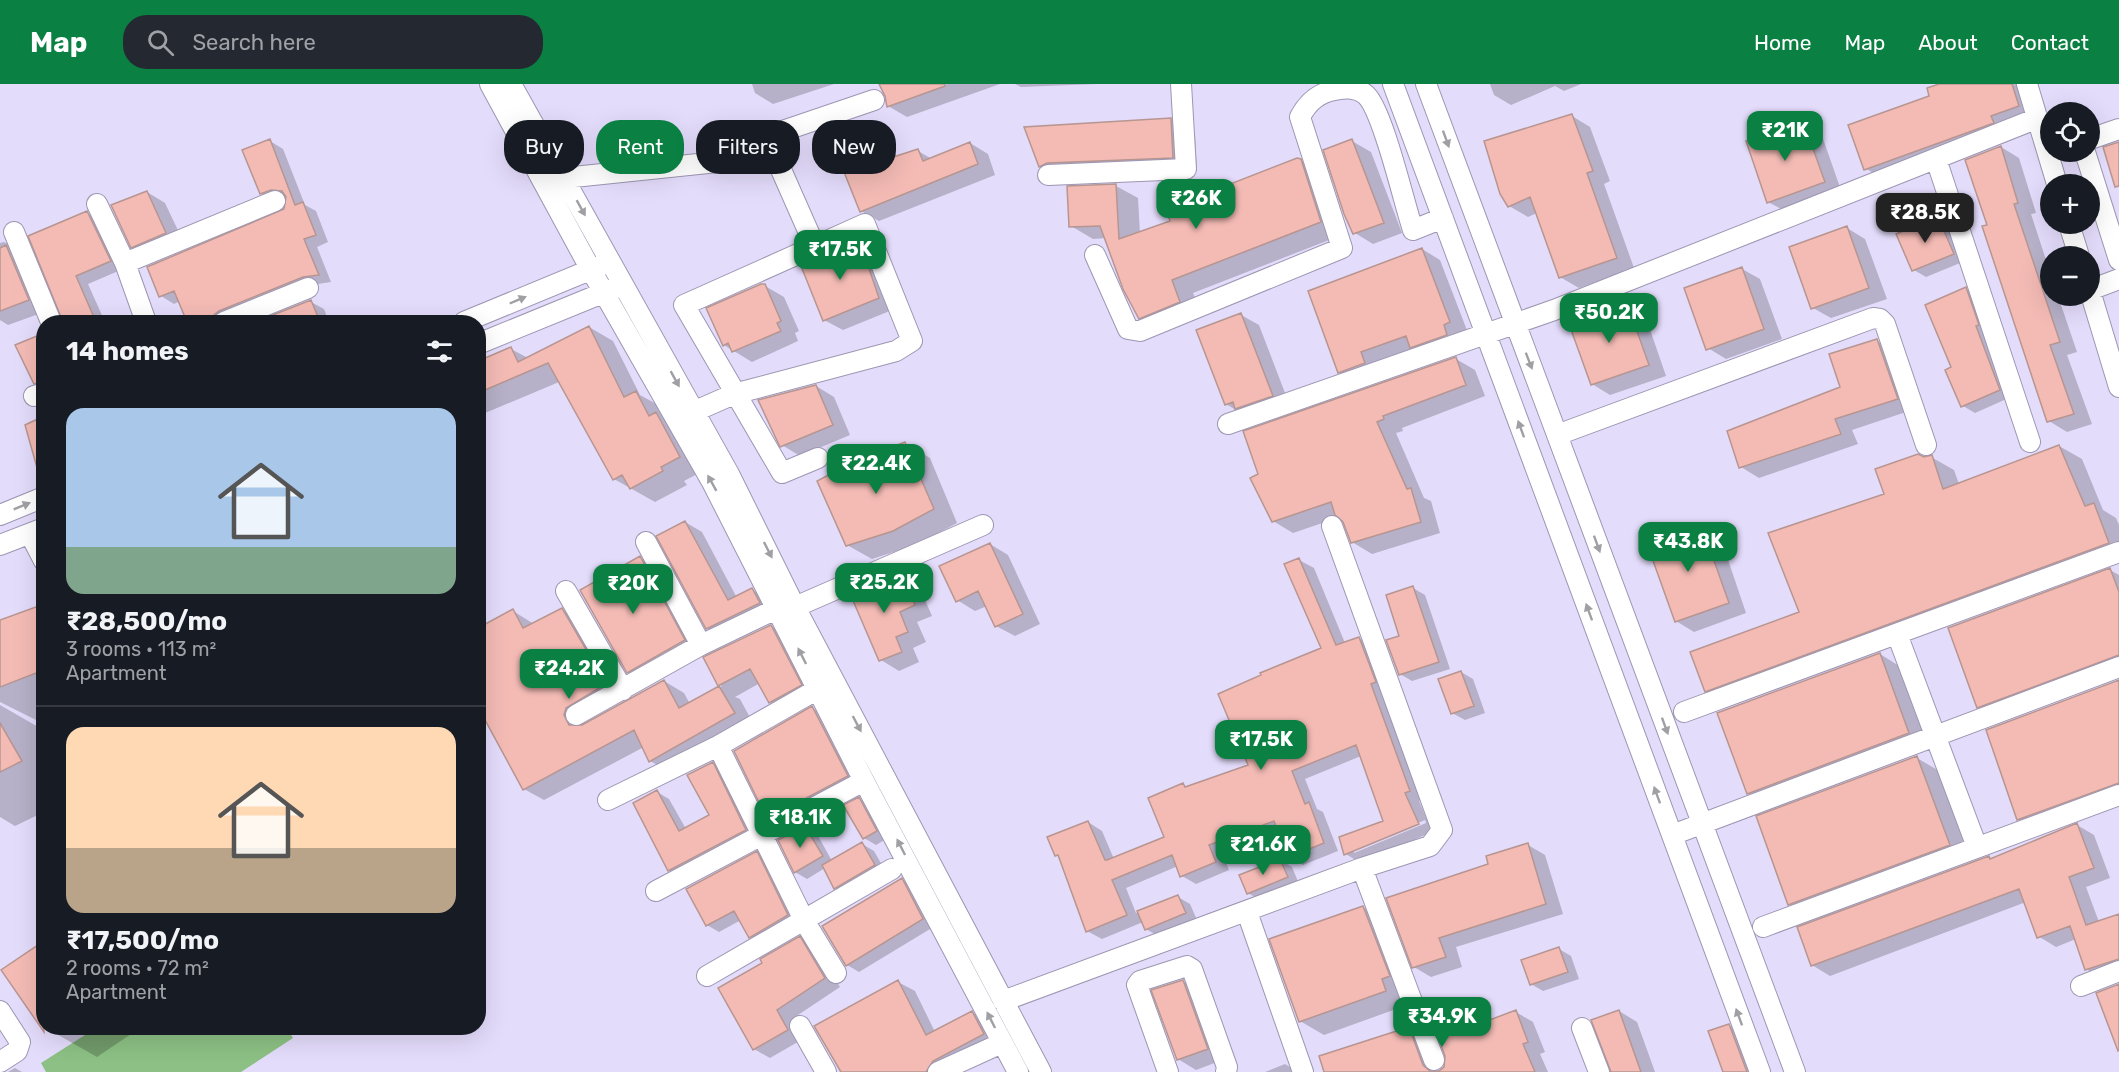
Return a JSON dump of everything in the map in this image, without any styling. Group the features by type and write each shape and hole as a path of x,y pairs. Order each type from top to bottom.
{"street":[{"path":"490,84 603,292 786,608 1041,1072"},
{"path":"511,84 729,474 818,689 864,781 1018,1072"},
{"path":"1048,175 1186,169 1181,84"},
{"path":"1393,84 1760,1072"},
{"path":"1426,84 1795,1072"},
{"path":"2027,84 2040,124"},
{"path":"1095,255 1128,329 1140,331 1342,248 1300,117 1308,104 1326,92 1349,88 1365,95 1377,112 1413,230 1443,218"},
{"path":"800,125 874,100"},
{"path":"1228,424 1516,325 2038,118"},
{"path":"2100,136 2119,129"},
{"path":"1935,159 2030,442"},
{"path":"2088,162 2119,260"},
{"path":"564,178 696,164"},
{"path":"783,174 808,232"},
{"path":"125,263 276,201"},
{"path":"97,204 125,263 144,315"},
{"path":"693,412 734,394 896,351 912,341 865,224 684,305 734,394 782,473 818,458"},
{"path":"14,232 48,315"},
{"path":"481,315 611,261"},
{"path":"2100,287 2119,279"},
{"path":"486,341 623,284"},
{"path":"241,315 308,288"},
{"path":"2095,306 2119,387"},
{"path":"1557,435 1873,318 1880,319 1885,324 1926,445"},
{"path":"0,515 36,500"},
{"path":"576,715 701,645 983,525"},
{"path":"1003,1002 1248,912 1362,867 1430,846 1442,830 1332,526"},
{"path":"0,546 36,531"},
{"path":"646,542 701,645"},
{"path":"1684,712 2119,552"},
{"path":"566,591 623,690"},
{"path":"1897,634 1977,847"},
{"path":"1672,835 2119,667"},
{"path":"608,800 718,746 818,689"},
{"path":"718,746 805,922 836,973"},
{"path":"656,891 864,781"},
{"path":"1763,927 2119,795"},
{"path":"1362,867 1434,1060"},
{"path":"706,976 805,922 892,869"},
{"path":"1248,912 1303,1072"},
{"path":"1168,1072 1137,985 1140,981 1187,966 1192,969 1227,1067 1226,1072"},
{"path":"2081,986 2119,971"},
{"path":"0,1011 20,1042 17,1051 0,1062"},
{"path":"800,1026 826,1072"},
{"path":"1582,1028 1599,1072"},
{"path":"938,1072 1002,1043"}],"green space":[{"path":"85,1035 291,1035 293,1038 241,1072 46,1072 41,1063"}],"building":[{"path":"879,84 944,84 945,86 887,107"},
{"path":"1939,84 2012,84 2019,106 1991,116 1994,123 1864,170 1848,125 1929,96 1927,88"},
{"path":"1572,114 1593,171 1587,173 1617,258 1559,278 1530,197 1508,207 1500,194 1484,141"},
{"path":"1171,118 1173,158 1047,163 1039,167 1024,127"},
{"path":"1803,121 1825,182 1767,203 1746,141"},
{"path":"270,139 295,205 303,202 316,235 304,239 319,275 303,277 214,315 184,315 174,291 159,297 147,267 284,209 286,197 282,191 271,190 260,194 242,150"},
{"path":"1352,139 1384,223 1353,234 1323,150"},
{"path":"970,142 978,164 860,212 845,174 896,174 896,156 918,149 923,161"},
{"path":"2119,142 2119,186 2115,187 2103,147"},
{"path":"2001,146 2018,203 2014,204 2040,282 2040,306 2048,306 2060,342 2050,345 2074,414 2047,422 1982,226 1987,225 1965,160"},
{"path":"1297,158 1301,159 1321,222 1172,280 1180,302 1139,319 1123,289 1100,226 1069,227 1067,186 1116,184 1119,239 1170,221 1166,209"},
{"path":"147,191 166,233 131,248 111,205"},
{"path":"87,211 111,261 76,276 93,315 60,315 28,236"},
{"path":"1938,217 1954,254 1912,271 1896,234"},
{"path":"1847,226 1869,288 1811,309 1789,247"},
{"path":"856,241 859,249 862,248 879,298 823,321 801,266"},
{"path":"6,245 29,300 0,311 0,248"},
{"path":"1422,248 1450,322 1444,325 1447,335 1410,348 1406,336 1361,352 1365,363 1338,373 1308,291"},
{"path":"1742,267 1764,329 1706,350 1684,288"},
{"path":"765,284 781,321 777,323 781,331 732,352 728,343 723,346 706,308"},
{"path":"1966,287 1979,325 1976,326 2000,390 1961,407 1945,370 1951,367 1925,305"},
{"path":"311,300 317,315 273,315"},
{"path":"1627,303 1649,365 1591,385 1569,324"},
{"path":"1241,313 1273,396 1235,409 1233,402 1225,405 1196,330"},
{"path":"589,326 624,397 636,391 649,416 656,412 680,457 661,467 663,471 630,489 622,475 613,480 548,363 486,390 486,358 511,347 518,362"},
{"path":"36,336 36,383 34,384 15,345"},
{"path":"1877,339 1898,399 1835,419 1841,434 1739,468 1727,431 1840,387 1829,354"},
{"path":"1456,357 1466,385 1383,416 1384,419 1377,422 1407,489 1411,488 1421,522 1351,543 1343,522 1335,515 1331,502 1272,522 1250,478 1258,474 1243,431"},
{"path":"816,385 833,425 780,447 758,400"},
{"path":"36,420 36,464 25,425"},
{"path":"905,442 934,509 893,531 846,546 817,481 851,463"},
{"path":"2059,445 2085,506 2094,503 2109,543 1705,692 1690,652 1799,612 1768,533 1884,494 1875,469 1918,454 1924,457 1932,455 1943,489"},
{"path":"685,521 728,600 752,588 760,603 706,629 656,536"},
{"path":"1701,524 1729,603 1675,622 1647,544"},
{"path":"990,543 1023,614 995,627 978,591 956,602 939,566"},
{"path":"640,556 685,640 627,673 580,590"},
{"path":"1299,558 1336,645 1359,637 1376,682 1371,684 1410,791 1405,793 1419,824 1344,855 1339,837 1383,821 1356,745 1292,771 1305,804 1309,802 1324,843 1287,858 1274,821 1209,845 1216,862 1180,877 1172,855 1112,880 1127,915 1086,932 1058,855 1055,856 1047,837 1088,821 1107,860 1164,837 1148,798 1183,783 1185,787 1248,765 1218,694 1261,675 1260,673 1321,648 1284,564"},
{"path":"2110,568 2119,592 2119,655 1977,708 1948,628"},
{"path":"901,574 915,605 900,612 908,632 896,637 902,652 879,661 851,596"},
{"path":"1413,586 1439,662 1399,675 1386,640 1399,636 1386,595"},
{"path":"36,607 36,673 0,687 0,620"},
{"path":"562,608 606,684 566,708 564,715 569,725 582,725 664,680 679,708 719,686 735,713 649,762 634,730 523,790 486,722 486,624 513,609 523,628"},
{"path":"771,625 802,685 769,703 750,669 718,686 703,657"},
{"path":"1880,653 1909,733 1747,794 1717,713"},
{"path":"1461,671 1474,706 1451,714 1438,679"},
{"path":"2119,680 2119,783 2017,820 1986,730"},
{"path":"812,706 848,776 767,819 734,751"},
{"path":"0,723 22,761 0,772"},
{"path":"1917,756 1950,845 1788,905 1756,816"},
{"path":"713,762 746,830 668,871 633,803 657,790 679,831 709,815 687,775"},
{"path":"859,797 877,831 863,839 843,805"},
{"path":"2077,823 2094,868 2069,877 2086,925 2119,914 2119,959 2085,970 2070,926 2037,938 2019,889 1811,966 1797,927 1989,856 1990,859"},
{"path":"805,826 823,856 794,873 778,840"},
{"path":"862,842 875,865 834,889 822,865"},
{"path":"1528,843 1546,904 1439,938 1446,957 1412,968 1386,898 1488,864 1486,856"},
{"path":"757,851 788,915 749,938 734,911 706,926 686,889"},
{"path":"1280,859 1288,877 1247,894 1239,875"},
{"path":"902,878 923,919 846,966 822,926"},
{"path":"1178,895 1186,913 1145,930 1137,911"},
{"path":"1363,906 1390,976 1382,979 1386,991 1299,1022 1269,939"},
{"path":"800,936 825,978 777,1010 788,1030 753,1050 718,988 762,963 760,959"},
{"path":"36,946 36,1020 1,970"},
{"path":"1559,947 1568,972 1530,985 1521,960"},
{"path":"898,980 926,1035 972,1011 984,1034 933,1061 926,1072 841,1072 814,1026"},
{"path":"1183,980 1208,1049 1177,1060 1151,990"},
{"path":"2119,984 2119,1050 2118,1051 2096,993"},
{"path":"1462,1003 1471,1027 1516,1010 1528,1042 1523,1044 1535,1072 1431,1072 1439,1071 1444,1067 1445,1056 1430,1015"},
{"path":"1619,1010 1641,1072 1611,1072 1591,1020"},
{"path":"1729,1024 1747,1072 1723,1072 1708,1031"},
{"path":"1409,1027 1423,1065 1431,1072 1324,1072 1319,1056"}]}
